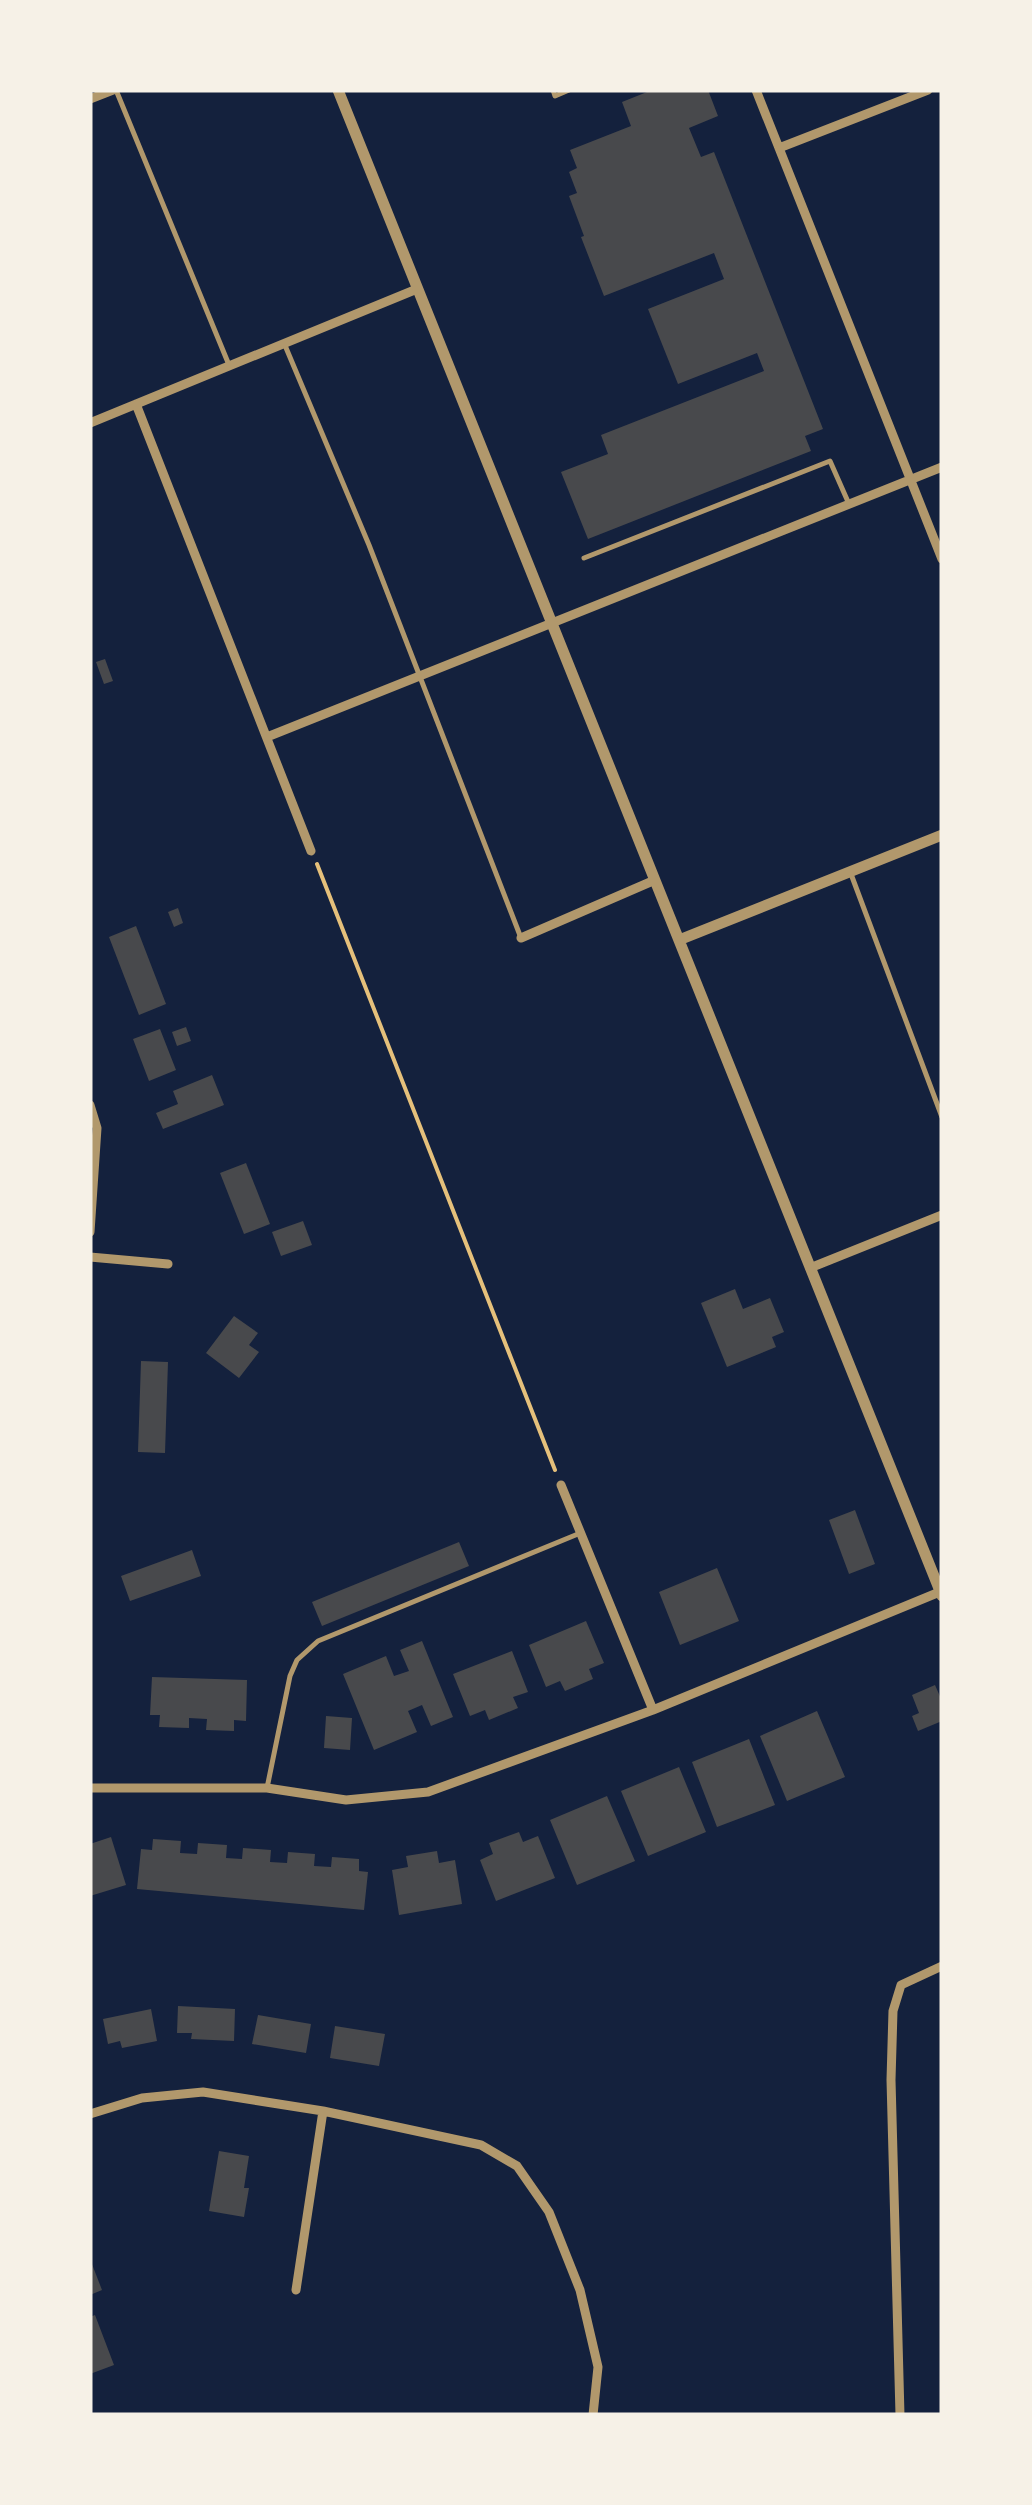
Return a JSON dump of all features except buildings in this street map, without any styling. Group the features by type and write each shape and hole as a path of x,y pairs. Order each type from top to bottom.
{"street":[{"path":"90,99 114,90"},
{"path":"90,1788 267,1788 346,1800 428,1792 653,1710 941,1593 338,90"},
{"path":"756,90 942,559"},
{"path":"779,148 928,90"},
{"path":"90,423 417,289"},
{"path":"136,404 311,851"},
{"path":"267,737 942,466"},
{"path":"679,940 942,835"},
{"path":"521,938 655,880"},
{"path":"90,1105 97,1128 90,1232"},
{"path":"810,1268 942,1215"},
{"path":"90,1257 168,1264"},
{"path":"560,1485 653,1710"},
{"path":"900,2415 891,2080 893,2011 902,1985 942,1966"},
{"path":"90,2114 142,2098 202,2092 323,2111 481,2145 517,2166 548,2212 580,2290 598,2367 593,2415"},
{"path":"296,2290 323,2111"}],"lane":[{"path":"114,90 230,366"},
{"path":"553,90 555,96 570,90"},
{"path":"284,344 421,675 521,938"},
{"path":"584,558 830,460 849,504"},
{"path":"850,872 942,1117"},
{"path":"267,1788 290,1676 297,1660 318,1641 580,1533"}],"path":[{"path":"311,851 560,1485"}]}
